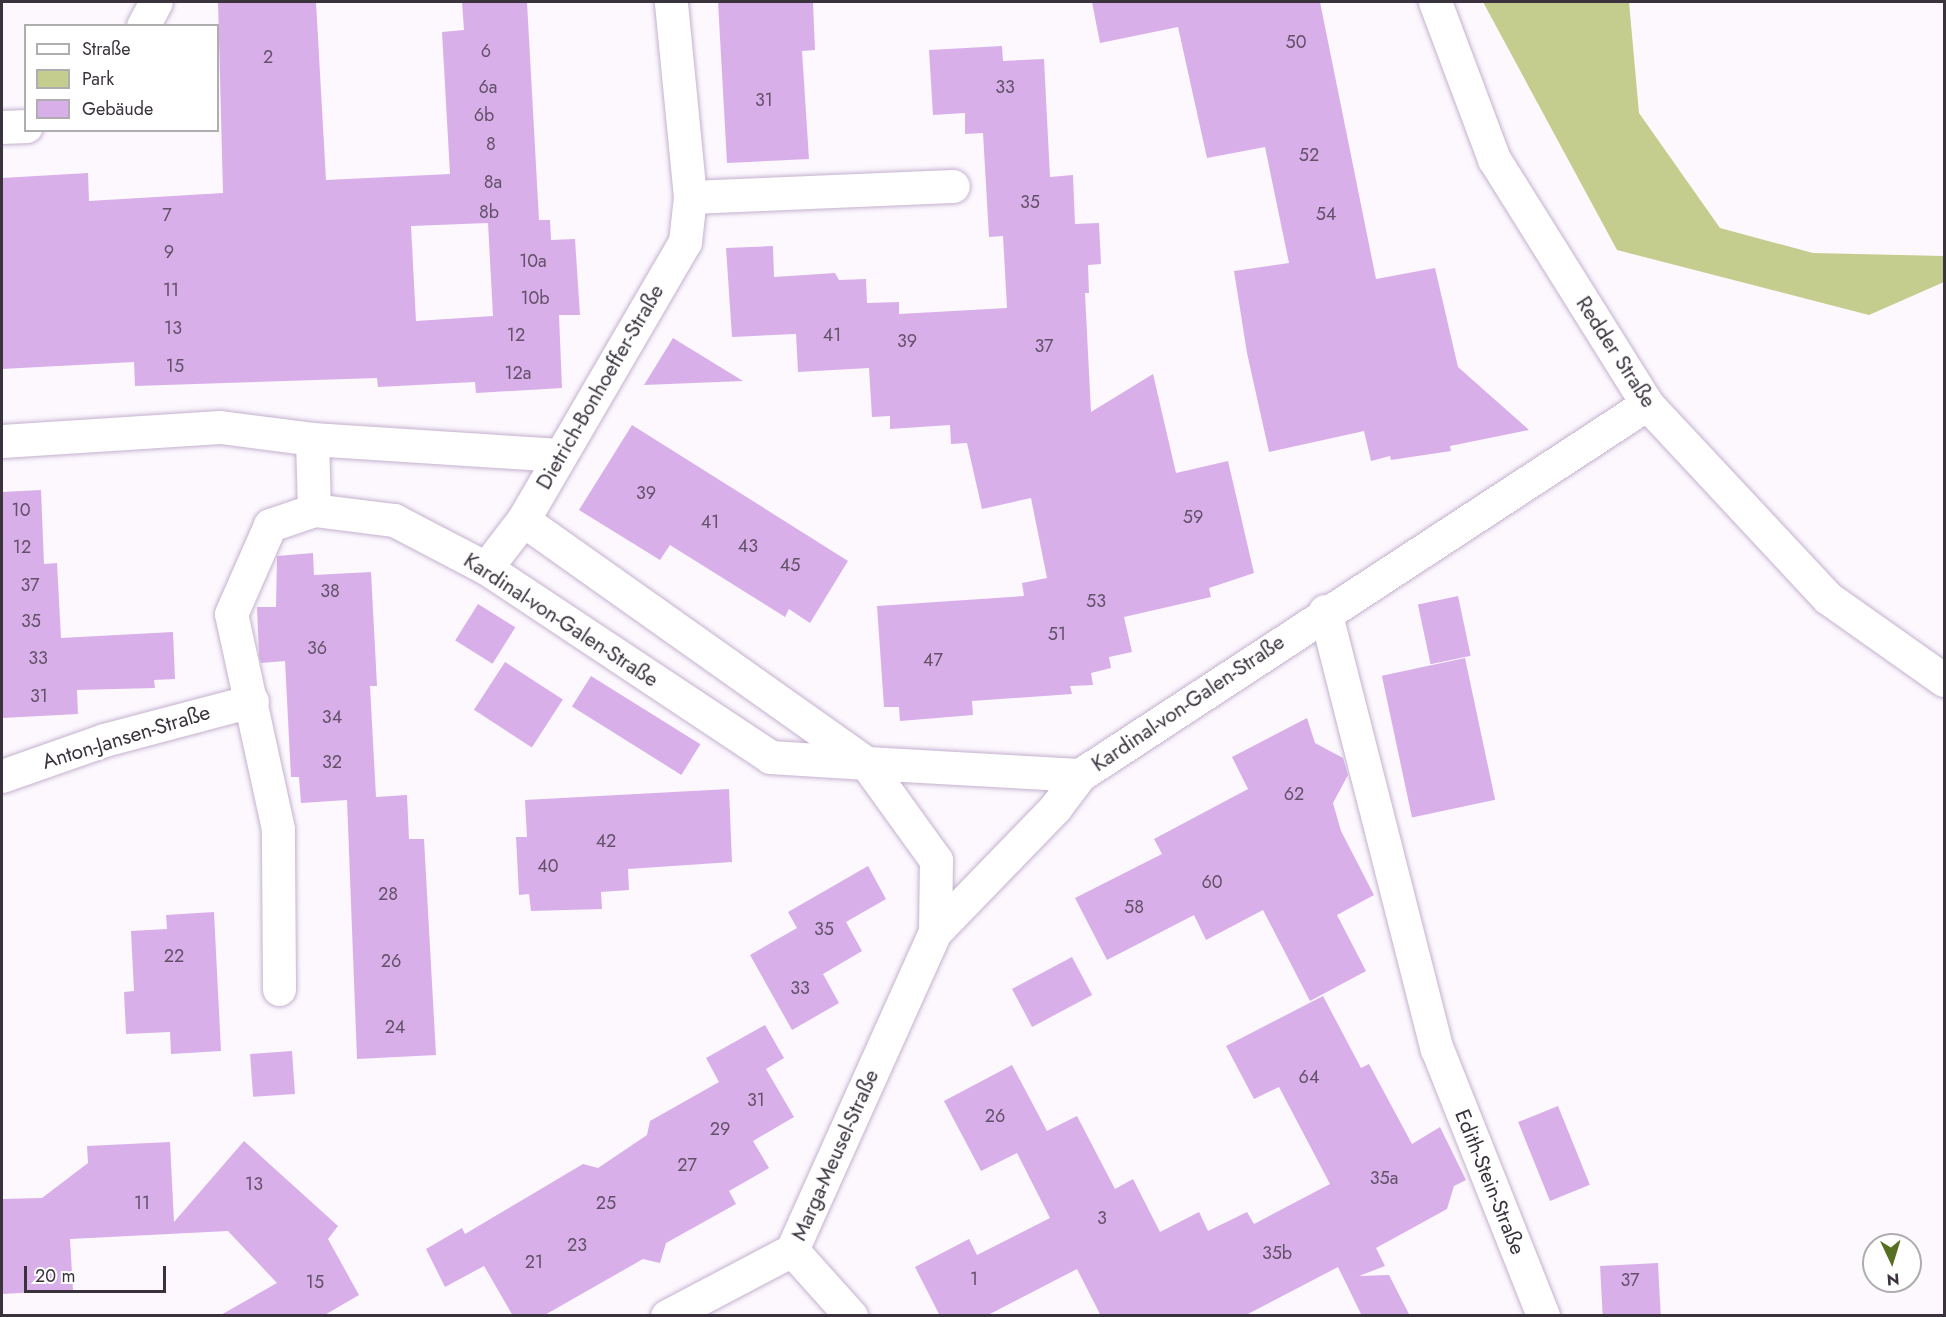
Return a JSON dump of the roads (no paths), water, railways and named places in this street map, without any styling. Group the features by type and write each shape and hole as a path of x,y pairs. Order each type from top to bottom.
{"street":[{"path":"144,24 156,2"},
{"name":"Dietrich-Bonhoeffer-Straße","path":"486,567 524,520 685,242 690,196 671,2"},
{"name":"Redder Straße","path":"1436,2 1494,159 1647,405 1828,598 1944,680"},
{"path":"2,127 24,126"},
{"path":"690,196 953,186"},
{"name":"Kardinal-von-Galen-Straße","path":"314,510 394,520 486,567 770,757 1080,775 1325,611 1647,405"},
{"path":"2,441 220,427 312,439 560,455"},
{"path":"279,989 278,829 231,614 270,525 314,510 312,439"},
{"path":"524,520 866,763"},
{"name":"Edith-Stein-Straße","path":"1325,611 1437,1049 1544,1316"},
{"name":"Anton-Jansen-Straße","path":"2,776 104,740 252,702"},
{"name":"Marga-Meusel-Straße","path":"866,763 936,860 935,932"},
{"name":"Marga-Meusel-Straße","path":"667,1316 792,1250 935,932 1054,808 1080,775"},
{"path":"792,1250 851,1316"}]}
